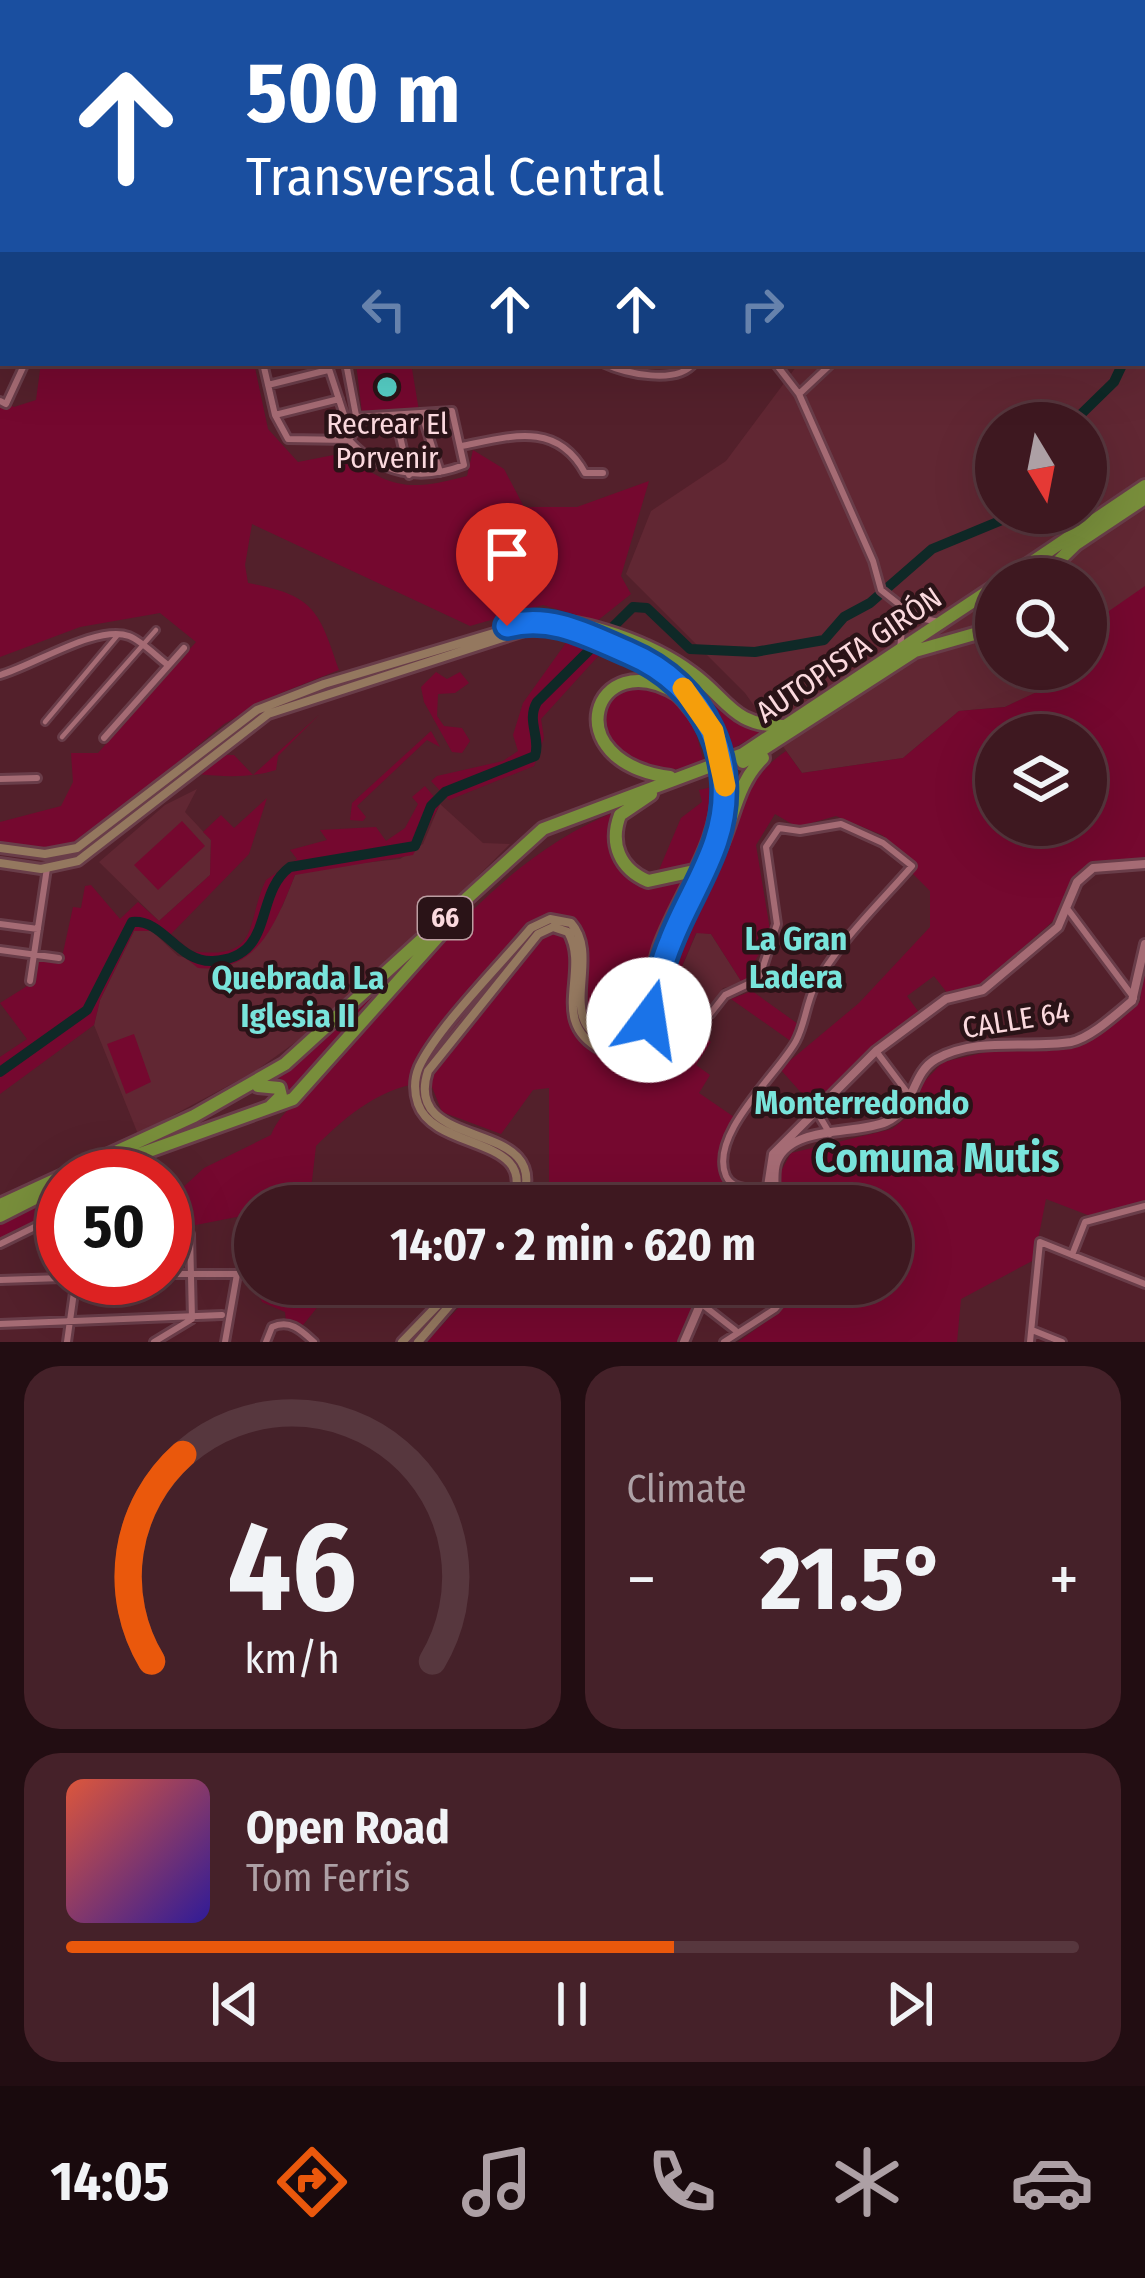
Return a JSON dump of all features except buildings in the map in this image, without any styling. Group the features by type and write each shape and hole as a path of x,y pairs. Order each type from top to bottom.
{"highway":[{"path":"1037,558 1145,486"},
{"path":"1062,558 1145,498"},
{"name":"AUTOPISTA GIRÓN","path":"0,1204 245,1089 325,1032 534,834 575,813 736,757 784,733 975,601"},
{"path":"535,621 688,670 747,722 784,733 747,775 724,848 696,876 648,881 623,862 616,846 618,821 651,794"},
{"name":"AUTOPISTA GIRÓN","path":"160,1149 255,1117 311,1083 444,930 532,846 564,825 735,766 915,651 975,631"},
{"path":"677,778 643,772 613,758 602,745 596,724 603,698 625,682 651,680 678,694"},
{"path":"245,1089 271,1084 281,1091 280,1099 255,1117"},
{"path":"0,1216 36,1198"}],"main road":[{"path":"0,848 52,854 77,848 225,729 257,710 341,678 535,621"},
{"path":"0,863 47,868 92,853 234,736 279,709 524,631 587,635"},
{"path":"608,644 678,694 715,749"},
{"path":"525,1185 518,1158 498,1142 444,1133 425,1118 416,1098 416,1074 531,928 555,918 578,932 583,1020 597,1037 617,1043 638,1024 657,950 696,876 721,778 700,709 679,683 608,644"},
{"path":"467,1136 497,1150 511,1163 517,1185"},
{"path":"401,1342 437,1305"},
{"path":"418,1342 452,1305"}],"street":[{"path":"0,401 8,404 14,399 25,366"},
{"path":"264,366 275,415 290,441 349,440 357,433 347,366"},
{"path":"268,386 328,366 347,424"},
{"path":"613,366 641,374 680,374 690,366"},
{"path":"777,366 799,394 873,561 880,590 904,610 946,618"},
{"path":"799,394 829,366"},
{"path":"275,415 339,399"},
{"path":"349,440 368,460 409,475 464,465 452,411 357,417"},
{"path":"395,415 409,475"},
{"path":"423,416 440,472"},
{"path":"462,446 544,437 568,446 584,473 603,473"},
{"path":"900,649 904,610"},
{"path":"62,737 156,630"},
{"path":"45,722 117,636"},
{"path":"0,675 81,641 117,636 130,637 168,665"},
{"path":"104,738 184,648"},
{"path":"0,779 37,778"},
{"path":"684,1022 710,1014 725,995 759,980 777,924 766,847 782,826 800,831 841,824 883,843 912,866 816,986 796,1042 740,1117 728,1147 725,1173 734,1185"},
{"path":"770,1185 770,1160 876,1051 946,999 987,987 1058,927 1077,882 1093,868 1145,864"},
{"path":"30,980 47,868"},
{"path":"1069,910 1134,998"},
{"path":"0,924 38,929"},
{"path":"1134,998 1139,952 1145,944"},
{"path":"0,950 58,958"},
{"name":"CALLE 64","path":"797,1137 886,1122 911,1098 925,1068 942,1056 1015,1040 1078,1040 1134,998"},
{"path":"876,1051 911,1098"},
{"path":"817,1112 830,1134"},
{"path":"1072,1255 1085,1222 1145,1205"},
{"path":"0,1244 36,1226"},
{"path":"1030,1342 1040,1242 1145,1284"},
{"path":"192,1273 232,1272 238,1281 225,1342"},
{"path":"0,1280 36,1278"},
{"path":"67,1342 70,1305"},
{"path":"191,1305 191,1319"},
{"path":"684,1342 703,1305 735,1330"},
{"path":"724,1342 777,1305"},
{"path":"0,1324 222,1315"},
{"path":"154,1342 191,1319"},
{"path":"266,1342 275,1325 293,1325 314,1342"},
{"path":"1031,1330 1062,1342"}],"shaded area":[{"path":"41,366 255,366 268,429 298,462 344,453 388,480 431,484 467,476 473,450 504,469 524,507 577,507 649,481 621,576 631,594 597,621 543,605 470,626 252,524 245,565 248,583 287,593 311,608 339,670 281,693 224,724 82,842 49,850 0,845 0,822 61,806 73,782 71,753 98,753 196,642 160,613 80,627 0,657 0,400 14,407 36,400"},
{"name":"Recrear El Porvenir","path":"356,366 412,366 419,411 362,413"},
{"path":"797,366 1145,366 1145,589 1107,626 1107,558 975,558 975,690 1042,690 1005,707 959,711 903,758 802,773 745,693 626,574 651,511 726,461"},
{"path":"1145,586 1145,858 1092,864 1074,879 1062,913 979,987 948,994 934,976 907,996 920,1014 872,1049 814,1107 780,1069 859,1003 930,927 930,891 911,872 918,865 882,835 836,816 797,827 775,814 756,845 771,936 756,959 755,976 743,984 711,934 696,933 669,997 684,1022 711,1042 696,1065 710,1075 699,1093 734,1117 721,1175 726,1185 549,1185 549,1088 533,1090 501,1134 442,1112 430,1082 382,1095 341,1123 316,1146 311,1185 234,1185 234,1218 192,1226 192,1179 204,1168 271,1135 288,1110 326,1075 458,925 531,860 572,833 617,811 611,828 643,883 703,885 746,796 768,765 786,751 802,773 903,758 959,711 1005,707 1041,690 1107,690 1107,612"},
{"path":"568,640 601,653 541,719 544,738 534,766 449,800 431,781 437,776 503,761 518,751 513,735 523,703"},
{"path":"612,643 682,670 735,716 767,730 724,753 707,714 682,684 650,661"},
{"path":"436,672 447,679 460,672 469,683 455,693 438,694 437,716 444,726 462,728 470,741 462,753 452,752 424,702 421,687"},
{"path":"641,684 670,697 687,715 704,764 676,769 652,766 606,744 602,713 611,696"},
{"path":"319,715 278,756 276,770 253,775"},
{"path":"431,731 440,747 427,740 357,806 366,817 363,821 350,820 352,803"},
{"path":"219,755 234,755 253,775 198,774"},
{"path":"425,786 440,804 413,855 295,875 272,927 236,963 198,968 152,931 134,931 100,1000 94,1025 0,1094 0,1057 27,1039 0,1003 32,983 36,959 61,962 73,907 81,908 85,886 91,885 120,919 138,902 159,921 210,875 211,840 203,832 221,815 234,828 267,798 249,854 171,934 191,951 230,950 247,935 266,880 297,859 290,850 327,840 320,830 376,827 386,841 405,828 418,804 412,797"},
{"path":"712,787 707,834 691,866 656,877 681,818 702,802 699,790"},
{"path":"197,789 185,812 211,840 210,875 159,921 99,862 165,805"},
{"path":"440,804 483,843 510,844 418,936 300,1039 254,1072 138,1134 94,1025 100,1000 134,931 152,931 178,956 229,967 282,907 295,875 306,869 400,859 423,844"},
{"path":"182,821 205,846 158,890 134,865"},
{"path":"697,932 711,934 743,984 723,988 704,1014 679,1015 669,997"},
{"path":"419,953 290,1096 287,1083 276,1076"},
{"path":"1145,953 1145,1201 1093,1217 1046,1199 1034,1260 961,1299 957,1342 738,1342 784,1305 912,1305 912,1185 778,1185 791,1153 892,1129 915,1111 922,1084 943,1062 1017,1045 1076,1047 1140,1002"},
{"path":"752,991 798,1024 792,1042 731,999"},
{"path":"134,1034 151,1082 126,1094 107,1044"},
{"path":"36,1206 36,1222 0,1240 0,1224"},
{"path":"269,1305 319,1305 303,1325 286,1321 285,1312"},
{"path":"461,1305 694,1305 678,1342 426,1342"}],"waterway":[{"path":"1094,402 1114,382 1122,366"},
{"path":"0,1072 87,1010 132,922 153,927 201,960 233,957 255,937 271,893 290,867 415,846 431,806 445,792 535,756 537,702 633,607 647,608 690,649 755,652 824,640 844,617 870,603 932,549 975,531"}],"slow traffic":[{"path":"683,688 713,731 725,786"}],"place":[{"name":"Recrear El Porvenir","path":"387,387"}],"district":[{"name":"La Gran Ladera","path":"796,958"},
{"name":"Quebrada La Iglesia II","path":"298,997"},
{"name":"Monterredondo","path":"862,1103"},
{"name":"Comuna Mutis","path":"937,1158"}],"route":[{"path":"507,626 554,623 646,661 690,695 716,739 724,777 722,819 663,961 649,1020"}]}
